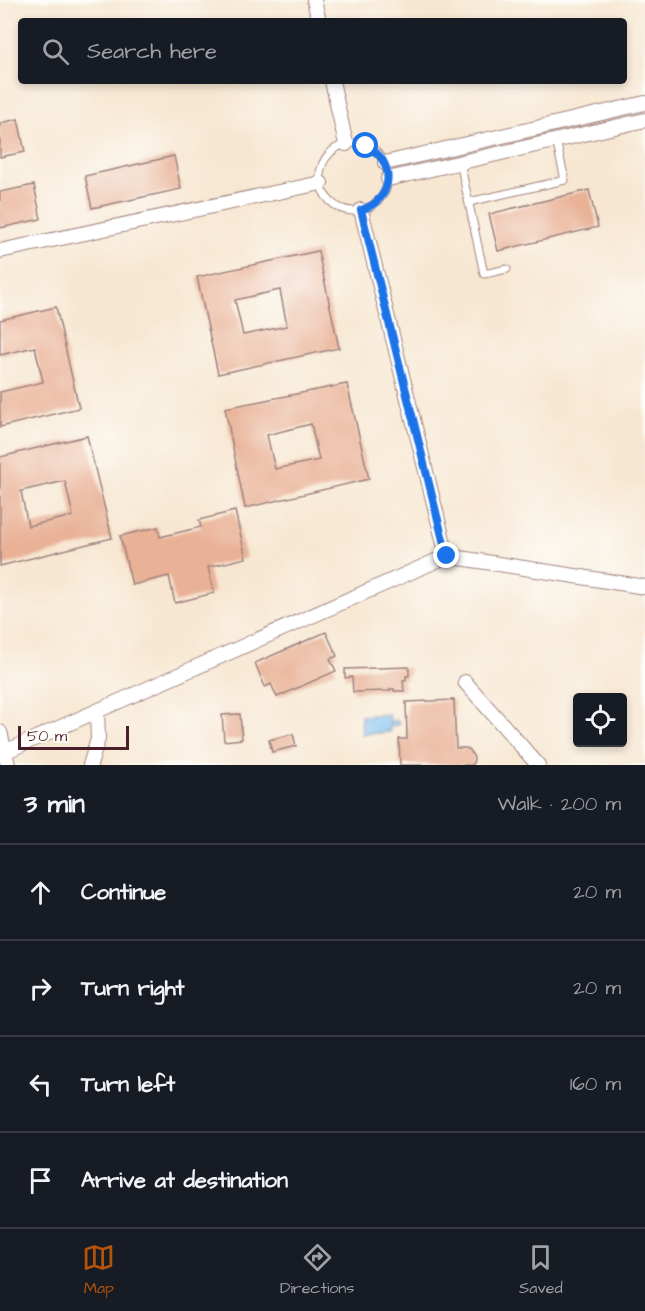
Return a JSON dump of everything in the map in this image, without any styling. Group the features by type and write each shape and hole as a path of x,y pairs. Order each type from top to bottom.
{"street":[{"path":"315,0 318,18"},
{"path":"333,84 346,144"},
{"path":"385,163 645,103"},
{"path":"388,179 645,120"},
{"path":"0,251 321,183"},
{"path":"361,210 447,556"},
{"path":"0,732 4,757 98,711 447,556 645,587"},
{"path":"465,682 538,765"},
{"path":"90,765 98,739 98,711"}],"lane":[{"path":"468,202 565,180 556,140"},
{"path":"346,144 360,144 372,148 385,163 388,179 386,187 378,200 361,210 350,210 335,205 325,194 321,183 321,171 327,157 346,144"},
{"path":"460,162 484,274 507,269"}],"water":[{"path":"389,714 390,722 396,720 399,723 395,726 390,725 390,732 362,734 361,716"}],"building":[{"path":"18,119 25,152 0,157 0,123"},
{"path":"174,156 181,189 92,208 85,176"},
{"path":"34,185 41,219 0,228 0,192"},
{"path":"589,190 598,227 498,251 489,214"},
{"path":"318,251 339,348 218,374 197,277","holes":["280,290 287,326 243,335 235,300"]},
{"path":"56,307 79,408 0,427 0,392 43,382 35,347 0,355 0,320"},
{"path":"347,384 369,479 245,508 225,408","holes":["311,424 319,460 275,469 267,435"]},
{"path":"87,436 112,538 0,566 0,457","holes":["65,481 73,516 28,526 21,491"]},
{"path":"235,511 246,558 208,567 214,593 175,603 169,576 132,585 120,536 158,527 160,537 201,527 199,520"},
{"path":"326,632 337,656 330,659 336,671 277,697 271,684 265,687 255,663"},
{"path":"409,667 409,676 403,680 404,691 390,689 390,691 353,692 352,677 345,678 345,669"},
{"path":"454,700 456,748 470,750 474,758 473,765 400,765 399,739 407,739 406,702"},
{"path":"240,714 242,739 224,741 222,715"},
{"path":"293,734 296,746 272,752 269,740"}],"route":[{"path":"366,146 372,148 381,157 385,163 388,179 383,194 378,200 361,210 447,556"}]}
